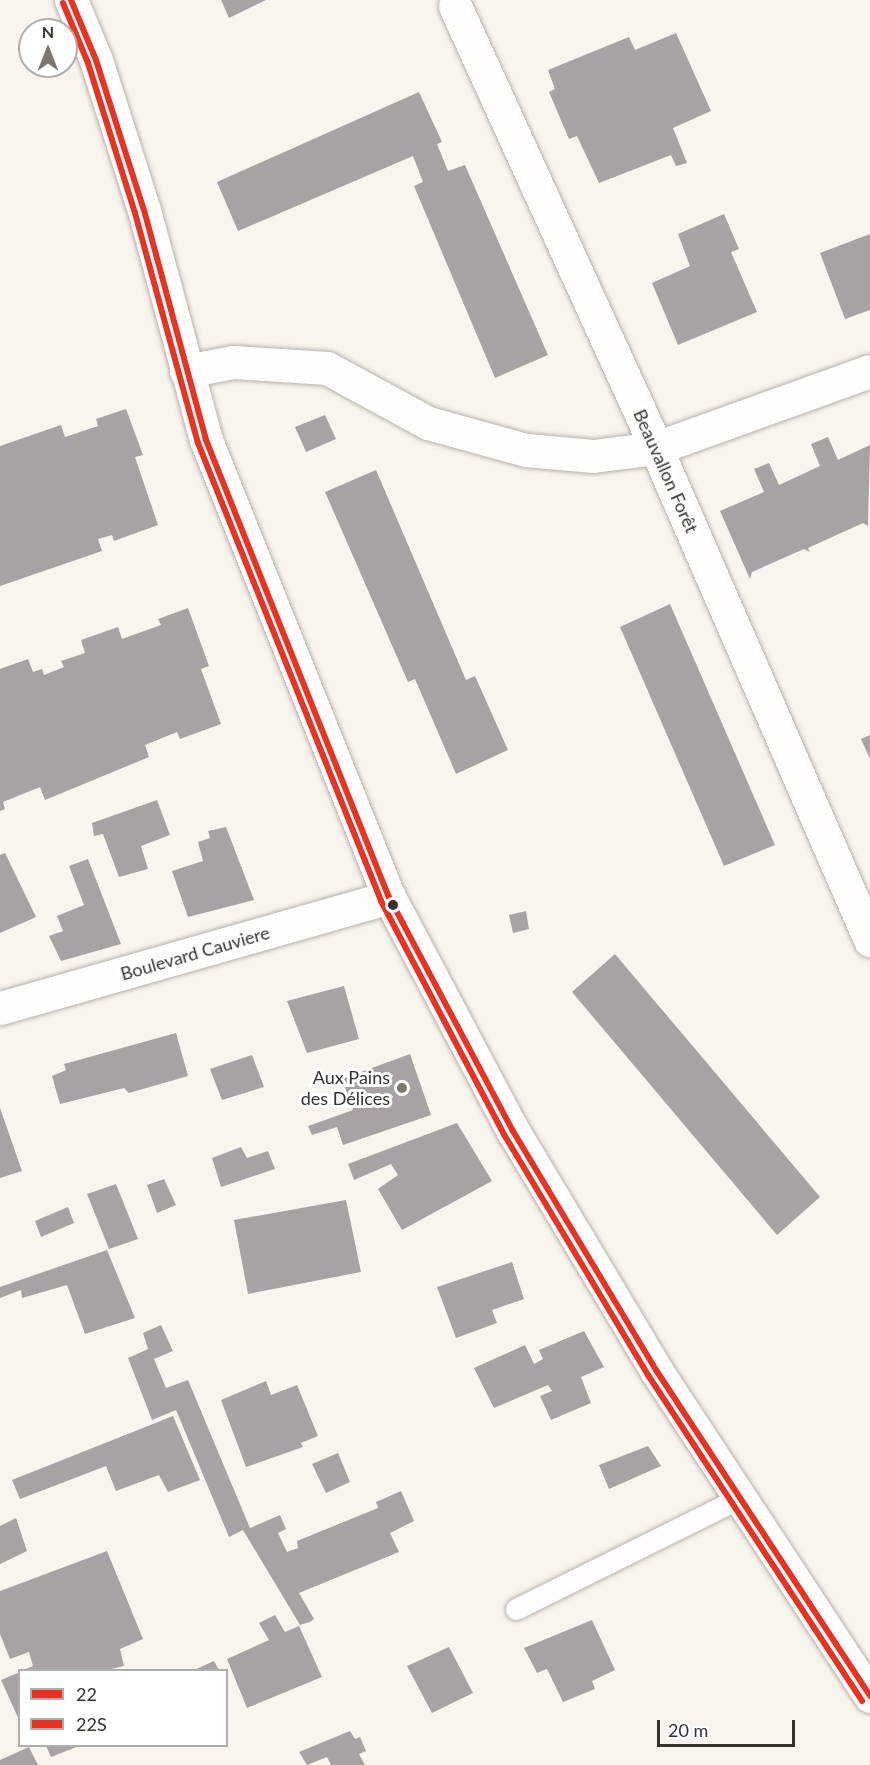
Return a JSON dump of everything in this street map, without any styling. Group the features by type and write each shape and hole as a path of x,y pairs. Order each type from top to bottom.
{"street":[{"path":"71,0 96,60 144,210 186,371 211,451 389,897 513,1131 656,1370 870,1696"},
{"name":"Beauvallon Forêt","path":"455,6 656,448 870,940"},
{"path":"186,371 233,362 327,368 428,423 526,450 593,456 656,448 870,371"},
{"name":"Boulevard Cauviere","path":"0,1008 389,897"}],"lane":[{"path":"516,1609 740,1498"}],"building":[{"path":"221,0 266,0 229,18"},
{"path":"676,33 711,111 673,128 687,163 676,166 671,155 599,183 577,136 569,139 549,92 555,89 548,70 629,37 635,50"},
{"path":"419,92 442,142 437,144 448,171 465,165 548,355 495,378 414,186 423,182 413,156 238,231 217,182"},
{"path":"724,214 739,249 731,252 757,312 678,345 652,283 690,266 678,234"},
{"path":"870,234 870,310 845,319 820,253"},
{"path":"126,409 143,455 135,457 158,525 114,541 112,535 98,539 102,551 0,586 0,446 61,425 65,437 98,426 96,419"},
{"path":"325,415 336,439 306,452 295,427"},
{"path":"828,437 838,460 870,445 868,526 863,523 808,548 810,552 804,549 752,572 750,579 720,511 764,492 754,469 769,463 779,485 820,466 811,444"},
{"path":"376,470 466,680 475,676 508,750 456,774 415,679 408,682 325,492"},
{"path":"670,604 775,845 724,866 620,627"},
{"path":"188,608 209,666 201,669 221,724 180,739 177,732 145,745 149,757 45,800 40,787 3,802 5,809 0,811 0,669 28,659 33,672 42,669 44,675 64,667 61,661 85,653 81,640 118,627 122,639 161,625 158,619"},
{"path":"870,735 870,759 861,739"},
{"path":"157,800 170,835 141,846 148,869 119,877 103,834 94,836 92,823"},
{"path":"226,827 254,900 188,917 172,871 203,861 198,842 210,838 208,831"},
{"path":"5,853 36,917 0,933 0,855"},
{"path":"88,859 121,944 61,961 49,936 63,931 57,916 84,905 69,866"},
{"path":"526,911 529,929 513,933 509,915"},
{"path":"615,954 820,1197 777,1235 572,992"},
{"path":"344,986 359,1039 307,1053 287,1001"},
{"path":"176,1033 188,1076 129,1093 124,1088 60,1104 52,1076 66,1070 64,1064"},
{"path":"410,1054 431,1115 343,1145 337,1127 312,1135 308,1126 353,1110 342,1079"},
{"path":"252,1055 264,1087 222,1100 210,1069"},
{"path":"0,1108 22,1171 0,1178"},
{"path":"457,1123 492,1181 402,1230 378,1189 398,1175 391,1164 354,1180 348,1164"},
{"path":"241,1147 247,1158 268,1151 275,1169 221,1187 212,1158"},
{"path":"164,1179 176,1205 157,1213 147,1185"},
{"path":"116,1184 138,1239 109,1249 87,1194"},
{"path":"346,1200 361,1272 248,1294 234,1220"},
{"path":"68,1207 74,1223 41,1237 35,1221"},
{"path":"107,1250 135,1318 85,1334 67,1285 22,1298 21,1290 0,1298 0,1287"},
{"path":"512,1262 524,1299 492,1310 497,1323 456,1338 437,1287"},
{"path":"161,1325 173,1351 154,1359 166,1388 188,1380 250,1528 280,1515 286,1529 278,1533 287,1552 298,1548 297,1541 378,1508 376,1502 401,1491 414,1521 390,1533 399,1552 299,1593 314,1619 310,1622 300,1625 243,1530 229,1537 176,1410 152,1420 128,1358 148,1349 143,1333"},
{"path":"584,1331 604,1367 581,1377 591,1403 551,1420 540,1396 552,1391 548,1385 494,1408 474,1368 525,1345 534,1364 543,1359 539,1350"},
{"path":"266,1381 271,1395 297,1385 318,1436 301,1443 303,1447 246,1467 221,1400"},
{"path":"173,1416 200,1480 168,1492 159,1475 116,1491 106,1466 20,1499 12,1480"},
{"path":"648,1446 661,1466 609,1489 599,1465"},
{"path":"338,1453 350,1482 326,1493 312,1464"},
{"path":"16,1518 27,1551 0,1564 0,1526"},
{"path":"107,1551 143,1639 120,1649 124,1666 111,1669 26,1669 33,1666 29,1652 10,1659 0,1634 0,1591"},
{"path":"275,1615 285,1632 299,1626 322,1677 247,1708 227,1659 269,1640 259,1623"},
{"path":"592,1620 615,1670 592,1681 595,1689 563,1702 547,1669 537,1673 524,1648"},
{"path":"449,1647 473,1693 432,1713 407,1666"},
{"path":"214,1661 218,1669 196,1669"},
{"path":"18,1673 18,1718 1,1680"},
{"path":"350,1731 355,1739 360,1737 366,1751 359,1754 365,1765 331,1765 327,1757 307,1765 299,1752"},
{"path":"29,1747 38,1765 0,1765 0,1760"},
{"path":"46,1747 76,1747 51,1757"}],"transit line":[{"name":"22","path":"71,0 96,60 144,210 206,440 389,897 513,1131 656,1370 870,1696"},
{"name":"22S","path":"63,3 88,63 135,213 198,443 381,901 505,1136 648,1375 862,1701"}],"place":[{"name":"Aux Pains des Délices","path":"402,1088"}]}
